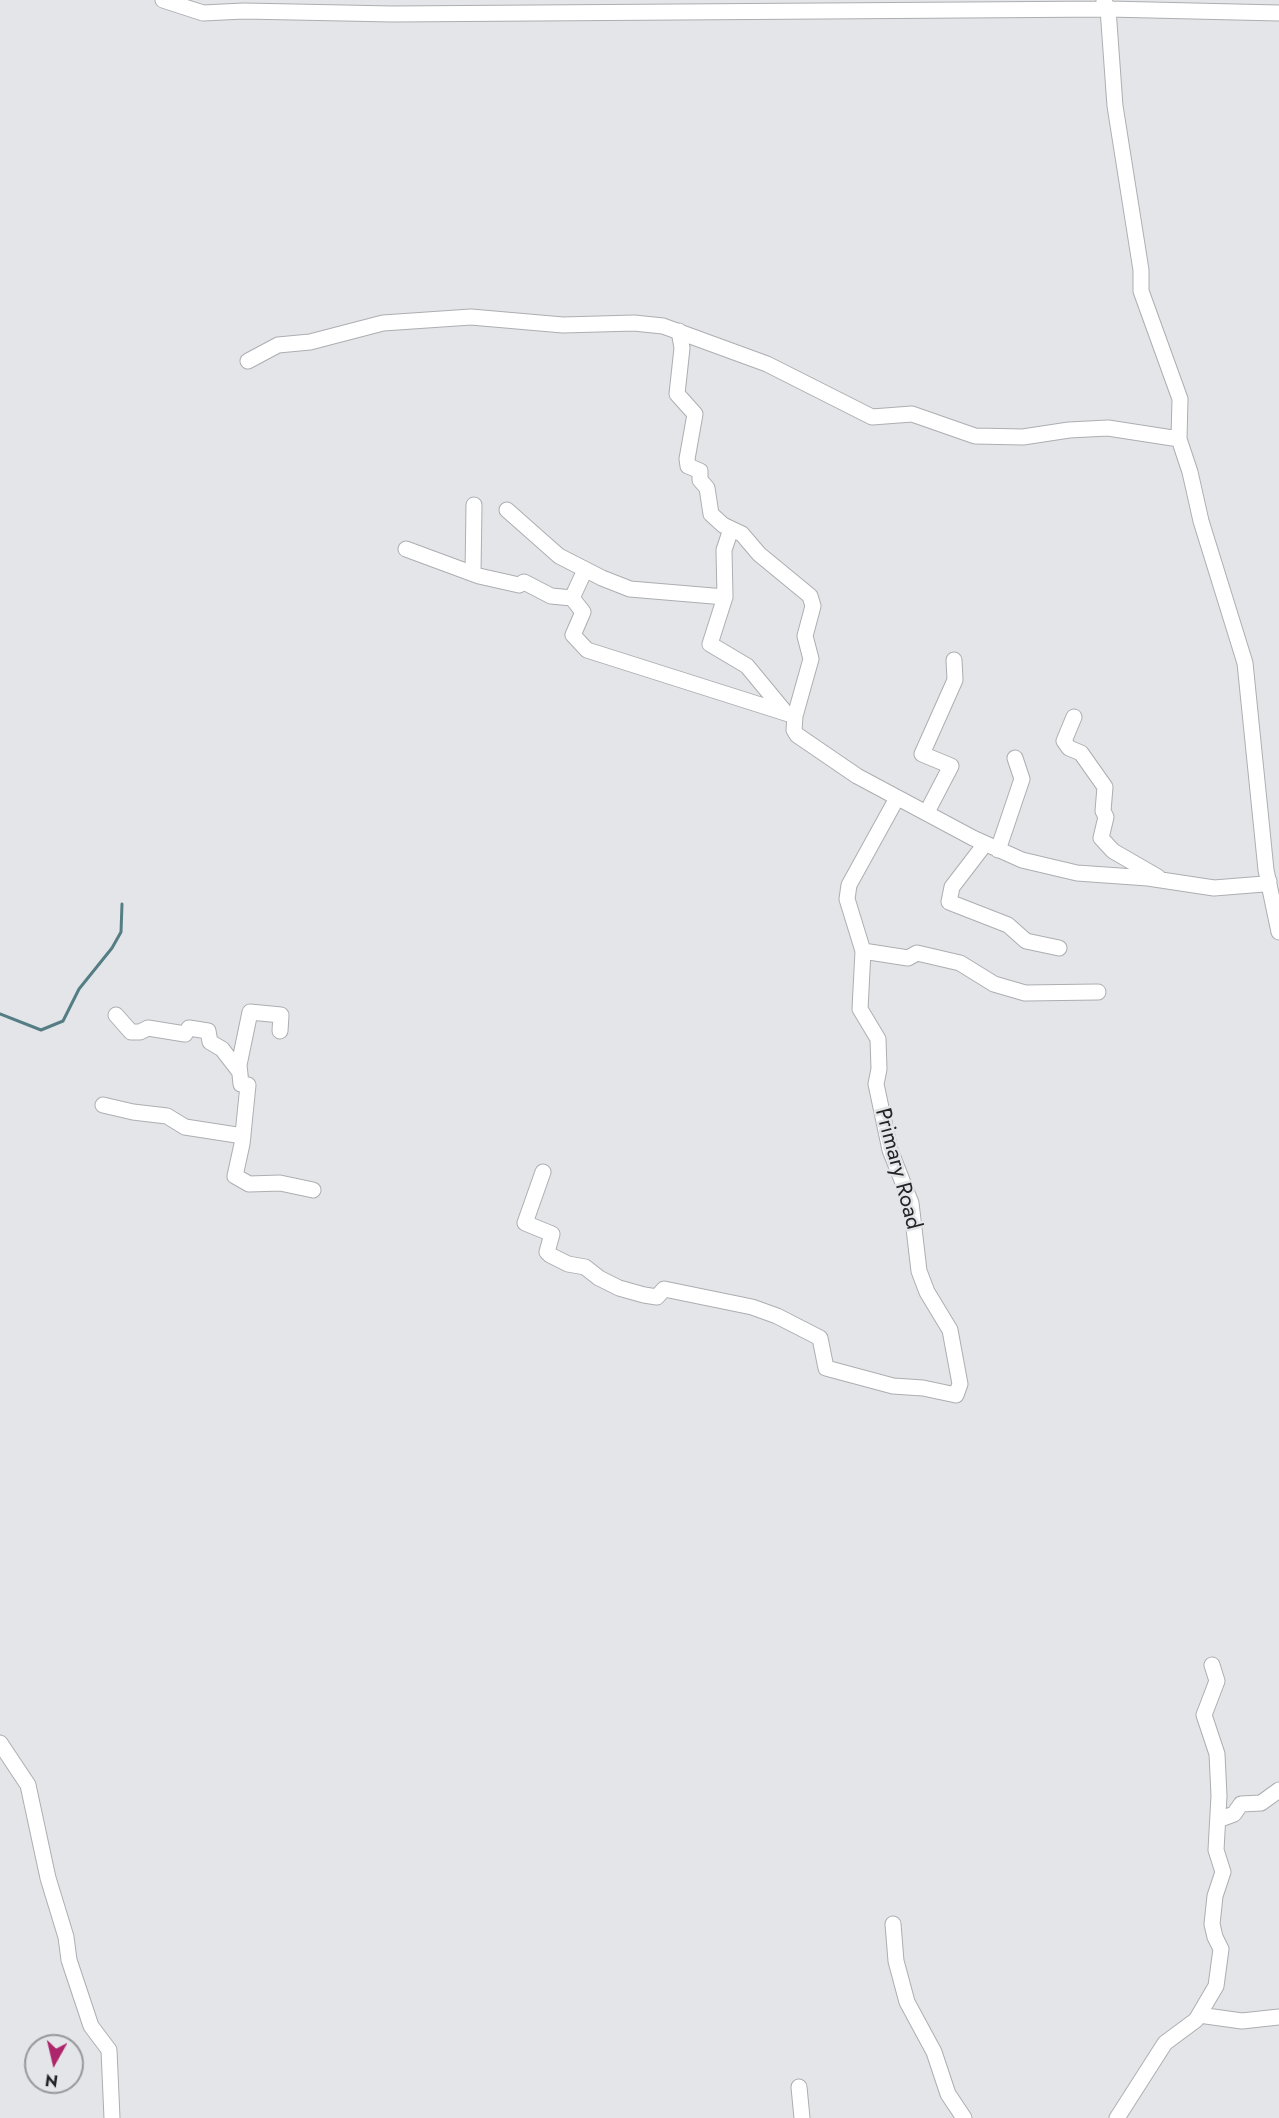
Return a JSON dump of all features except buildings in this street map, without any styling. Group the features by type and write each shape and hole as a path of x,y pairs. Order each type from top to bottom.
{"street":[{"path":"163,0 203,13 244,11 405,14 1106,5 1279,13"},
{"path":"1106,5 1115,106 1135,225 1141,270 1141,291 1180,399 1179,439 1190,472 1201,521 1245,663 1269,881 1279,932"},
{"path":"248,361 278,345 310,342 382,323 471,317 563,325 634,323 663,326 767,364 872,417 912,414 975,436 1023,437 1069,430 1108,428 1179,439"},
{"path":"679,331 682,348 676,393 695,414 687,459 688,466 700,471 700,480 707,488 711,514 742,534 759,554 810,596 813,606 806,636 811,659 791,715"},
{"path":"473,573 474,505"},
{"path":"507,510 559,556 630,589 725,597"},
{"path":"731,529 724,550 725,597 710,644 747,666 791,715 797,735 857,776 991,847 1022,860 1077,873 1214,888 1264,884 1269,881"},
{"path":"406,549 473,573 519,585 524,582 551,596 572,598 584,612 573,635 587,650 722,690 791,715"},
{"path":"572,598 585,570"},
{"path":"927,812 951,766 922,754 955,680 954,660"},
{"path":"1074,717 1064,741 1069,748 1081,753 1105,787 1103,811 1106,817 1101,838 1113,851 1166,881"},
{"path":"1015,758 1022,779 991,847 952,887 949,902 1008,925 1026,941 1059,948"},
{"path":"897,798 849,885 847,899 863,951 908,957 916,953 960,963 994,984 1025,993 1098,992"},
{"name":"Primary Road","path":"543,1172 525,1223 552,1234 547,1252 550,1255 568,1264 585,1267 599,1278 619,1288 644,1295 657,1297 664,1289 752,1307 820,1338 826,1368 893,1386 923,1388 956,1395 960,1383 950,1330 927,1292 919,1271 911,1203 890,1150 876,1084 879,1069 878,1039 860,1009 863,951"},
{"path":"280,1031 281,1015 250,1012 239,1071 240,1084 248,1085 243,1136 235,1176 249,1184 280,1183 313,1190"},
{"path":"116,1015 131,1032 140,1032 148,1028 185,1034 189,1028 208,1031 210,1042 222,1049 239,1071"},
{"path":"103,1105 133,1112 167,1116 185,1127 243,1136"},
{"path":"1117,2118 1165,2043 1196,2020 1216,1986 1221,1949 1212,1924 1215,1896 1223,1872 1216,1850 1217,1754 1204,1715 1216,1682 1212,1665"},
{"path":"1,1747 27,1785 48,1878 66,1937 69,1960 91,2026 109,2050 112,2118"},
{"path":"1218,1820 1234,1814 1241,1804 1261,1803 1279,1790"},
{"path":"892,1924 896,1961 907,2002 934,2052 948,2094 964,2118"},
{"path":"1199,2015 1242,2021 1279,2017"},
{"path":"799,2087 802,2118"}],"waterway":[{"path":"0,1014 41,1030 63,1021 79,989 112,948 121,932 122,904"}]}
